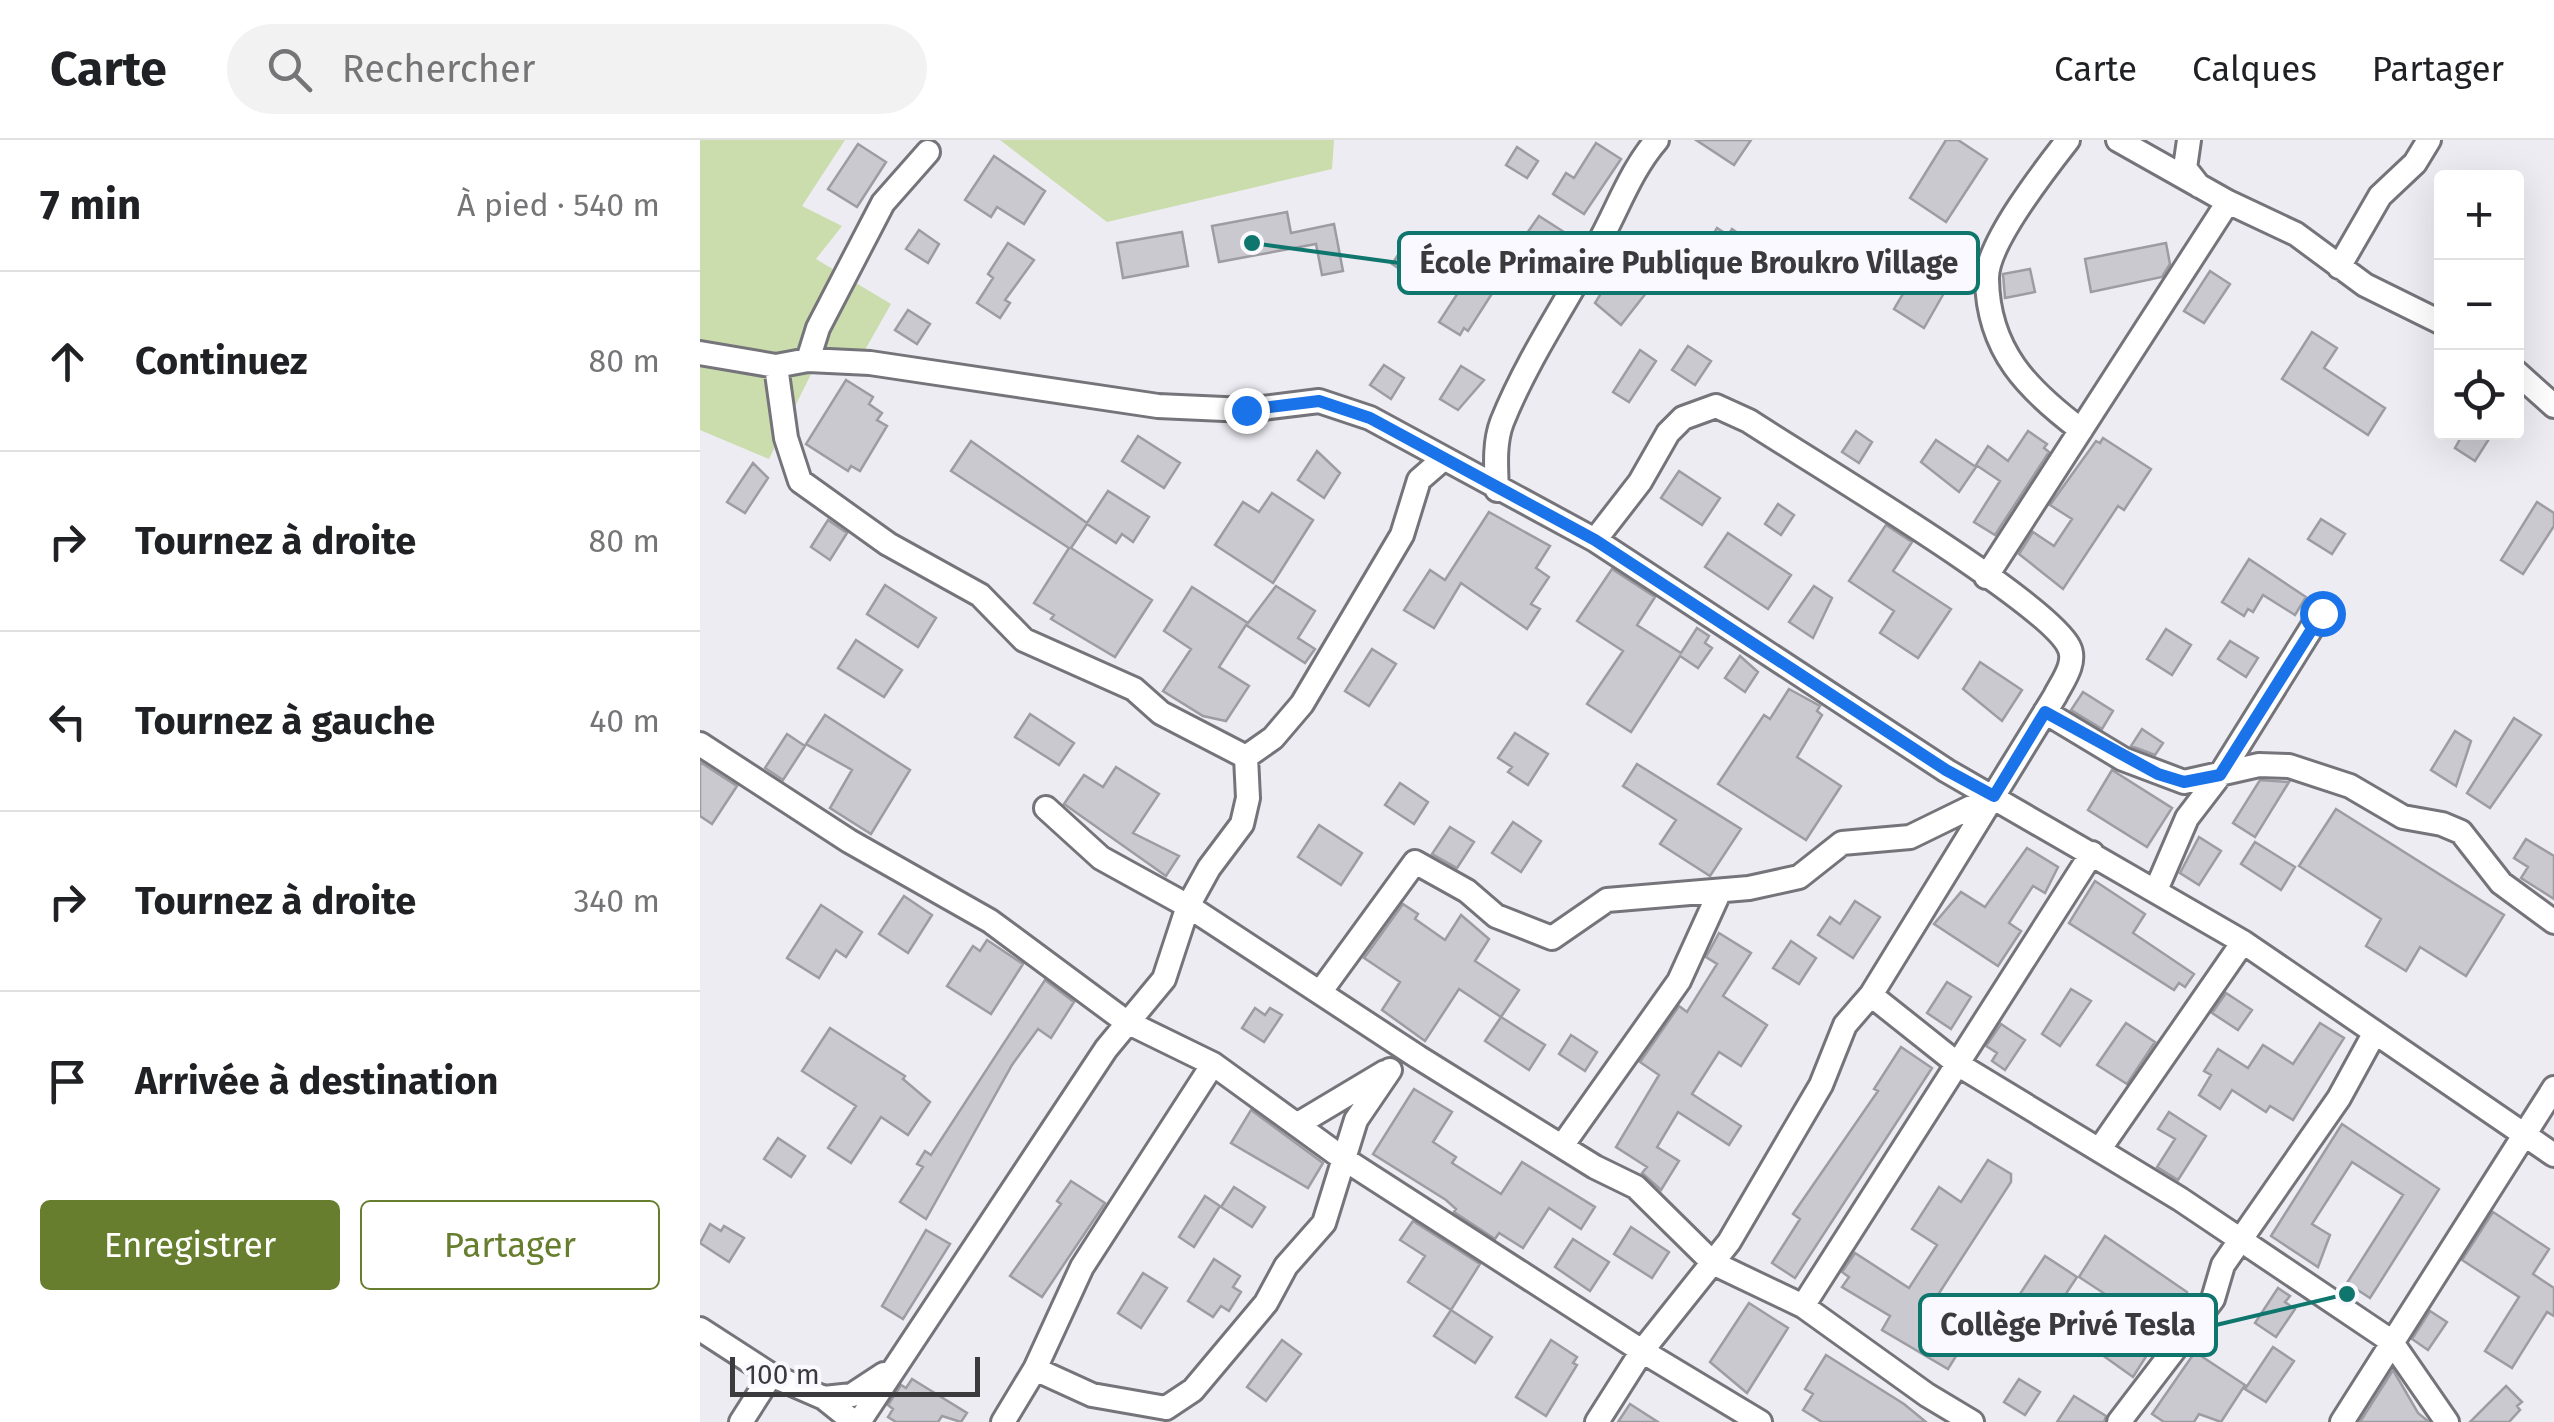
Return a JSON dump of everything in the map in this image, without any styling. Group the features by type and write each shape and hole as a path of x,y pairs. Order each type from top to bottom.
{"street":[{"path":"1497,490 1496,448 1502,423 1556,315 1600,242 1616,202 1658,140"},
{"path":"2068,140 1996,248 1986,277 2002,350 2038,397 2081,430"},
{"path":"2118,140 2199,187 2296,234 2339,267 2406,308 2434,320"},
{"path":"2189,140 2185,168 2199,187"},
{"path":"2339,267 2380,196 2415,163 2429,140"},
{"path":"808,360 818,328 883,203 928,152"},
{"path":"1986,578 2228,202"},
{"path":"700,353 776,366 808,360 870,363 1158,406 1246,410 1319,401 1370,418 1595,540 1946,770 2243,942 2554,1155"},
{"path":"776,366 786,438 800,481 888,544 980,595 1024,640 1134,689 1161,713 1246,758"},
{"path":"2524,379 2554,406"},
{"path":"1595,540 1640,482 1668,433 1683,418 1716,406 1749,421 2055,625 2072,651 2070,666 1994,796 1871,995 1845,1024 1821,1085 1714,1263 1642,1352 1598,1422"},
{"path":"1246,758 1274,738 1302,704 1402,535 1418,480 1442,460"},
{"path":"2156,890 2187,818 2220,775 2322,613"},
{"path":"2045,712 2158,774 2184,782 2259,765 2290,766 2350,786 2403,817 2461,832 2500,883 2554,922"},
{"path":"700,744 848,841 990,921 1126,1021 1213,1064 1342,1157 1745,1418"},
{"path":"700,1329 771,1375 824,1398 857,1422 1126,1021 1164,980 1188,906 1242,824 1248,798 1246,758"},
{"path":"1321,991 1415,862 1468,892 1496,916 1552,938 1606,900 1720,890 1799,877 1842,843 1910,837 1994,796"},
{"path":"1046,808 1100,858 1188,906 1418,1058 1636,1187 1714,1263 1804,1306 1927,1396 1972,1422"},
{"path":"1804,1306 2092,853"},
{"path":"1562,1146 1679,981 1720,890"},
{"path":"2098,1150 2243,942"},
{"path":"1871,995 1959,1065 2098,1150 2391,1341 2447,1422"},
{"path":"2118,1422 2213,1299 2223,1264 2339,1098 2374,1034"},
{"path":"1298,1124 1418,1058"},
{"path":"1003,1422 1035,1368 1082,1268 1213,1064"},
{"path":"1035,1368 1092,1395 1166,1408 1193,1390 1266,1303 1286,1266 1324,1223 1356,1120 1390,1070"},
{"path":"2342,1422 2520,1135 2554,1088"},
{"path":"824,1398 852,1394 876,1382 903,1356"},
{"path":"741,1422 771,1375"}],"green space":[{"path":"700,140 845,140 802,206 842,226 816,259 891,304 861,357 816,364 769,459 700,430"},
{"path":"1000,140 1334,140 1332,169 1107,222"}],"building":[{"path":"1696,140 1751,140 1734,165"},
{"path":"1946,140 1958,140 1987,159 1946,222 1910,198"},
{"path":"1596,143 1621,159 1584,214 1553,194 1566,173 1574,178"},
{"path":"858,144 886,162 857,207 828,189"},
{"path":"1517,147 1538,161 1527,178 1506,165"},
{"path":"994,156 1045,191 1024,224 997,207 991,217 965,200"},
{"path":"1287,212 1291,233 1334,224 1343,271 1322,275 1316,244 1219,262 1212,226"},
{"path":"1539,216 1575,239 1561,259 1525,236"},
{"path":"1717,228 1728,235 1732,229 1745,238 1725,268 1702,253"},
{"path":"919,230 939,244 928,263 906,249"},
{"path":"1182,232 1188,266 1123,278 1117,243"},
{"path":"1008,243 1034,260 1005,300 1010,303 1000,318 977,303 993,278 988,274"},
{"path":"1406,243 1441,266 1427,287 1392,264"},
{"path":"2166,243 2170,264 2162,277 2091,292 2085,259"},
{"path":"1931,246 1960,265 1924,328 1894,309"},
{"path":"1478,262 1502,278 1468,331 1464,328 1460,335 1439,322"},
{"path":"2030,269 2035,292 2005,298 2003,274"},
{"path":"2210,271 2230,284 2204,323 2184,311"},
{"path":"1622,278 1646,293 1621,325 1595,303 1608,282 1616,288"},
{"path":"908,310 930,324 917,344 895,330"},
{"path":"2312,332 2337,348 2324,368 2385,408 2368,435 2282,379"},
{"path":"1688,346 1711,361 1695,385 1672,370"},
{"path":"1640,350 1656,361 1629,402 1613,392"},
{"path":"1384,365 1404,378 1391,399 1370,385"},
{"path":"1461,366 1484,380 1458,410 1440,399"},
{"path":"846,380 873,397 869,404 882,413 877,420 887,426 860,471 851,466 848,471 806,444"},
{"path":"1856,431 1872,442 1859,463 1842,452"},
{"path":"2028,431 2047,444 2044,448 2049,452 1995,535 1974,522 2000,481 1976,465 1988,446 2008,461"},
{"path":"1138,436 1180,463 1164,488 1122,461"},
{"path":"2103,438 2151,469 2124,510 2118,506 2063,589 2019,554 2033,532 2054,546 2072,519 2050,505 2096,441 2100,443"},
{"path":"1936,440 1976,467 1959,492 1921,462"},
{"path":"2460,440 2488,440 2475,461 2455,448"},
{"path":"971,441 1087,523 1108,491 1149,517 1133,542 1122,534 1116,543 1087,524 1071,548 1152,600 1115,657 1051,619 1054,615 1034,603 1069,548 951,471"},
{"path":"1317,451 1340,473 1324,498 1298,480"},
{"path":"753,463 768,478 745,513 727,502"},
{"path":"1679,471 1720,498 1702,525 1661,498"},
{"path":"1272,493 1313,520 1273,583 1215,545 1243,502 1259,512"},
{"path":"2537,502 2554,513 2554,526 2523,574 2501,560"},
{"path":"1778,504 1794,515 1781,535 1765,524"},
{"path":"1489,512 1550,546 1536,568 1549,577 1531,604 1540,609 1527,629 1461,583 1434,628 1404,610 1430,570 1445,580"},
{"path":"2321,519 2345,534 2332,554 2308,539"},
{"path":"828,520 847,533 830,560 811,547"},
{"path":"1886,525 1912,542 1893,571 1951,609 1918,658 1880,633 1894,611 1849,581"},
{"path":"1728,533 1791,575 1768,609 1705,567"},
{"path":"2249,559 2306,597 2295,615 2263,595 2253,612 2248,609 2244,616 2222,602"},
{"path":"1612,569 1655,597 1637,625 1681,653 1697,628 1709,636 1705,643 1712,648 1698,668 1680,656 1631,732 1587,704 1623,651 1577,621"},
{"path":"885,585 936,618 918,647 867,614"},
{"path":"1276,586 1315,611 1298,638 1315,649 1305,663 1246,625 1219,667 1249,686 1226,721 1203,716 1163,691 1191,649 1164,631 1192,587 1248,623"},
{"path":"1814,586 1832,598 1813,638 1789,622"},
{"path":"2166,629 2191,645 2172,675 2147,659"},
{"path":"856,640 902,670 884,697 838,668"},
{"path":"2230,641 2258,658 2246,677 2218,659"},
{"path":"1372,649 1396,664 1369,706 1345,691"},
{"path":"1740,656 1758,672 1745,692 1725,678"},
{"path":"1980,662 2022,690 2002,721 1963,689"},
{"path":"1789,689 1820,706 1817,711 1822,715 1797,757 1841,786 1806,840 1718,784 1764,715 1770,719"},
{"path":"2083,692 2113,711 2102,729 2071,710"},
{"path":"1030,714 1074,743 1059,765 1015,737"},
{"path":"825,715 910,770 871,834 830,808 852,770 806,744"},
{"path":"2514,718 2541,735 2490,808 2467,793"},
{"path":"2142,729 2163,743 2155,755 2131,746"},
{"path":"2455,731 2471,741 2456,786 2431,770"},
{"path":"1515,733 1548,754 1528,785 1508,772 1512,767 1498,758"},
{"path":"787,734 805,746 783,780 765,768"},
{"path":"700,762 737,786 712,824 700,816"},
{"path":"1637,764 1741,829 1710,876 1660,844 1676,820 1623,786"},
{"path":"1116,767 1159,794 1133,833 1179,856 1166,876 1064,804 1084,775 1103,787"},
{"path":"2112,770 2172,808 2147,847 2088,810"},
{"path":"2260,780 2289,782 2255,837 2233,823"},
{"path":"1400,783 1428,802 1414,824 1385,805"},
{"path":"2336,809 2504,915 2466,976 2420,947 2406,971 2366,946 2381,919 2299,866"},
{"path":"1513,822 1541,841 1521,872 1492,853"},
{"path":"1319,825 1362,853 1341,885 1298,857"},
{"path":"1450,827 1474,842 1457,868 1432,854"},
{"path":"2199,837 2221,851 2199,885 2180,873"},
{"path":"2526,839 2554,856 2554,899 2521,878 2528,867 2514,858"},
{"path":"2255,842 2295,867 2281,890 2241,864"},
{"path":"2027,848 2058,867 2045,893 2033,886 2009,923 2021,931 1998,966 1934,924 1961,892 1985,907"},
{"path":"2095,881 2145,914 2133,933 2194,974 2185,987 2179,983 2174,990 2069,923"},
{"path":"904,896 932,915 908,953 879,934"},
{"path":"1855,901 1880,917 1853,958 1818,935 1830,917 1840,924"},
{"path":"1403,904 1418,914 1415,919 1445,940 1461,915 1489,939 1475,961 1519,990 1501,1017 1459,989 1425,1041 1382,1010 1400,982 1364,958"},
{"path":"821,905 862,932 846,957 836,950 819,978 787,958"},
{"path":"1719,933 1751,953 1723,996 1767,1025 1741,1066 1719,1052 1692,1094 1741,1126 1729,1145 1678,1112 1657,1147 1679,1161 1661,1190 1642,1173 1647,1167 1616,1147 1659,1075 1640,1062 1679,1006 1687,1012 1717,964 1706,957"},
{"path":"987,940 1023,964 991,1014 947,986 973,946 980,951"},
{"path":"1791,941 1816,958 1799,984 1773,968"},
{"path":"1045,980 1074,1002 1051,1038 1038,1029 1012,1065 926,1219 900,1202 923,1167 917,1164 925,1151 931,1155"},
{"path":"1947,982 1971,997 1951,1029 1927,1013"},
{"path":"2071,989 2091,1001 2060,1046 2042,1034"},
{"path":"2226,993 2252,1010 2238,1030 2212,1013"},
{"path":"1255,1008 1265,1015 1270,1008 1282,1015 1264,1042 1242,1028"},
{"path":"1501,1017 1545,1045 1529,1070 1485,1041"},
{"path":"2126,1023 2155,1042 2127,1084 2097,1065"},
{"path":"2320,1023 2344,1038 2293,1120 2270,1106 2266,1112 2232,1090 2220,1109 2199,1095 2211,1075 2204,1071 2218,1049 2248,1068 2263,1045 2293,1064"},
{"path":"2001,1024 2025,1040 2005,1070 1992,1061 1997,1053 1986,1046"},
{"path":"830,1028 905,1076 903,1079 930,1102 908,1135 881,1117 851,1163 828,1148 856,1106 802,1071"},
{"path":"1571,1035 1597,1052 1585,1071 1559,1054"},
{"path":"1901,1047 1932,1068 1795,1278 1772,1263 1800,1219 1793,1214 1878,1091 1874,1089"},
{"path":"1414,1089 1452,1112 1433,1142 1456,1157 1452,1163 1501,1194 1522,1162 1595,1207 1581,1229 1549,1208 1523,1248 1499,1233 1495,1239 1454,1212 1456,1209 1446,1200 1373,1154"},
{"path":"1251,1110 1323,1163 1308,1188 1231,1143"},
{"path":"2169,1112 2206,1136 2178,1180 2157,1167 2175,1139 2158,1129"},
{"path":"2342,1124 2439,1189 2370,1298 2347,1283 2403,1195 2352,1162 2312,1224 2330,1235 2318,1267 2271,1236"},
{"path":"778,1138 805,1156 791,1177 764,1159"},
{"path":"1988,1160 2011,1174 2011,1182 1934,1301 1974,1327 1948,1369 1882,1330 1890,1316 1842,1287 1849,1277 1842,1272 1855,1253 1909,1288 1937,1245 1912,1229 1939,1187 1961,1202"},
{"path":"1071,1181 1105,1203 1042,1297 1010,1276 1061,1204 1057,1201"},
{"path":"1234,1187 1265,1207 1252,1227 1221,1207"},
{"path":"1205,1196 1220,1206 1194,1247 1179,1237"},
{"path":"2493,1212 2549,1249 2533,1274 2554,1288 2554,1316 2547,1312 2512,1368 2485,1351 2519,1297 2462,1260"},
{"path":"1413,1221 1480,1264 1451,1310 1408,1282 1425,1256 1400,1240"},
{"path":"710,1224 721,1231 724,1226 744,1238 729,1262 700,1243"},
{"path":"1631,1227 1669,1252 1652,1278 1614,1254"},
{"path":"926,1230 950,1244 903,1319 882,1306"},
{"path":"2105,1236 2187,1292 2133,1377 2077,1337 2105,1294 2079,1277"},
{"path":"1573,1239 1609,1262 1590,1291 1555,1267"},
{"path":"2045,1256 2077,1277 2050,1318 2018,1297"},
{"path":"1214,1259 1240,1276 1233,1287 1241,1292 1229,1311 1221,1306 1213,1317 1188,1301"},
{"path":"1143,1273 1167,1288 1141,1328 1118,1313"},
{"path":"2278,1288 2290,1296 2285,1302 2295,1309 2276,1337 2255,1323"},
{"path":"1749,1303 1788,1328 1747,1393 1710,1362"},
{"path":"1451,1310 1492,1337 1475,1363 1434,1336"},
{"path":"2430,1311 2447,1322 2428,1350 2412,1339"},
{"path":"1282,1340 1301,1354 1266,1401 1247,1387"},
{"path":"1551,1340 1577,1357 1573,1363 1577,1365 1546,1416 1516,1397"},
{"path":"2273,1347 2294,1361 2266,1402 2245,1389"},
{"path":"2195,1352 2245,1385 2221,1422 2199,1414 2194,1422 2164,1422 2152,1414"},
{"path":"1826,1355 1926,1422 1822,1422 1803,1410 1813,1394 1805,1389"},
{"path":"2393,1370 2418,1413 2429,1422 2360,1422"},
{"path":"912,1379 967,1413 961,1422 942,1416 938,1422 896,1422 888,1417 893,1409 888,1405 901,1385 906,1388"},
{"path":"2019,1379 2040,1392 2025,1415 2004,1402"},
{"path":"2506,1386 2522,1402 2509,1422 2470,1422"},
{"path":"2074,1396 2106,1416 2104,1422 2057,1422"},
{"path":"1630,1404 1658,1422 1618,1422"}],"place":[{"name":"École Primaire Publique Broukro Village","path":"1252,243"},
{"name":"Collège Privé Tesla","path":"2347,1294"}],"route":[{"path":"1246,410 1319,401 1370,418 1595,540 1946,770 1994,796 2045,712 2158,774 2184,782 2220,775 2322,613"}]}
